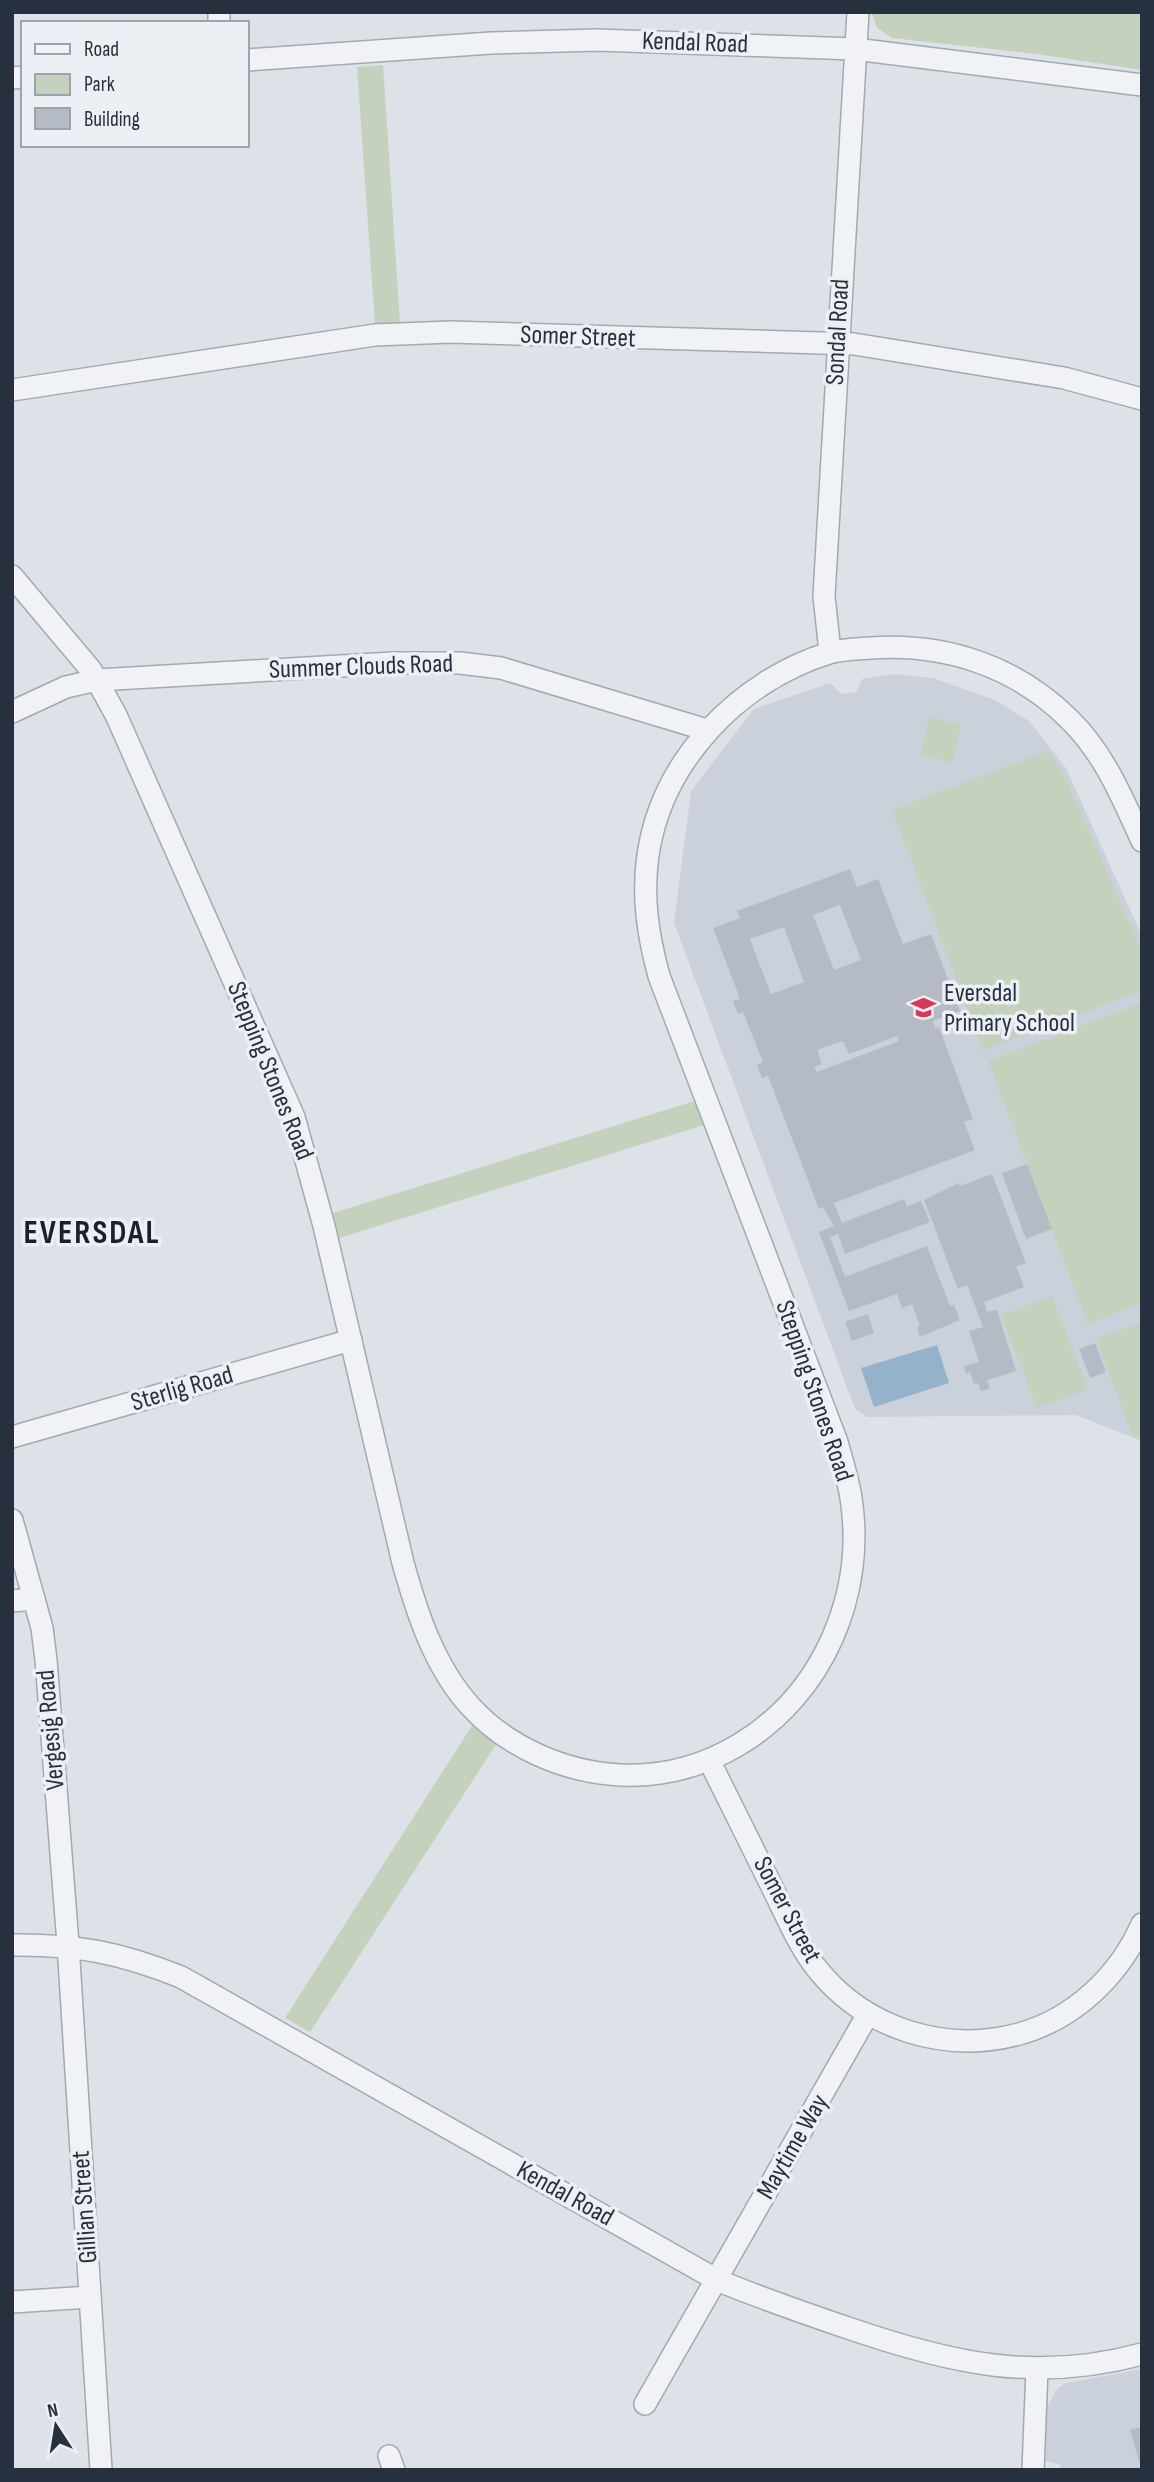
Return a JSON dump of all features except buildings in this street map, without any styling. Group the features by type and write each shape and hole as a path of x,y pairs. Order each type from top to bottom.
{"street":[{"name":"Sondal Road","path":"831,652 824,596 858,12"},
{"name":"Kendal Road","path":"248,60 548,40 855,49 1142,85"},
{"name":"Somer Street","path":"12,390 409,333 854,344 1064,377 1142,399"},
{"name":"Stepping Stones Road","path":"12,576 97,680 294,1117 351,1340 403,1563 416,1609 450,1680 489,1725 527,1749 561,1764 599,1774 640,1776 679,1771 710,1762 757,1734 793,1704 818,1668 837,1628 848,1588 853,1537 851,1499 837,1442 659,976 650,942 645,883 648,854 657,817 683,763 707,730 746,695 785,671 831,652 892,646 941,650 986,664 1024,683 1056,706 1086,736 1113,778 1142,841"},
{"name":"Summer Clouds Road","path":"12,712 66,687 97,680 393,663 460,663 501,668 707,730"},
{"name":"Sterlig Road","path":"12,1437 351,1340"},
{"name":"Vergesig Road","path":"12,1520 34,1599 46,1660 68,1944"},
{"path":"12,1601 34,1599"},
{"name":"Somer Street","path":"710,1762 804,1949 831,1985 868,2014 911,2033 955,2041 1001,2038 1053,2021 1094,1992 1121,1961 1142,1924"},
{"name":"Kendal Road","path":"12,1945 68,1944 149,1964 220,1997 717,2280 760,2298 911,2350 995,2368 1082,2366 1142,2354"},
{"name":"Gillian Street","path":"68,1944 101,2470"},
{"name":"Maytime Way","path":"645,2404 868,2014"},
{"path":"12,2302 90,2297"},
{"path":"1033,2470 1037,2369"}],"shaded area":[{"name":"Eversdal Primary School","path":"893,674 933,678 995,700 1029,721 1066,768 1142,936 1142,1441 1076,1415 867,1417 855,1409 674,923 691,791 754,709 830,683 842,694 856,692 862,679"},
{"path":"1142,2369 1142,2470 1063,2470 1058,2464 1045,2461 1047,2407 1058,2388 1066,2383"}],"green space":[{"path":"871,12 1142,12 1142,70 1036,54 892,38 877,28"},
{"path":"383,65 400,323 375,325 357,67"},
{"path":"929,717 961,724 952,762 921,756"},
{"path":"1048,751 1062,770 1142,951 1142,991 983,1050 892,810"},
{"path":"1142,1003 1142,1303 1088,1324 988,1061"},
{"path":"695,1101 704,1125 339,1238 333,1213"},
{"path":"1052,1296 1088,1389 1037,1408 1001,1315"},
{"path":"1142,1322 1142,1434 1133,1437 1096,1339"},
{"path":"475,1721 497,1743 310,2032 285,2018"}],"water":[{"path":"937,1345 949,1383 874,1407 861,1368"}],"place":[{"name":"Eversdal Primary School","path":"924,1008"}],"district":[{"name":"EVERSDAL","path":"92,1233"}]}
